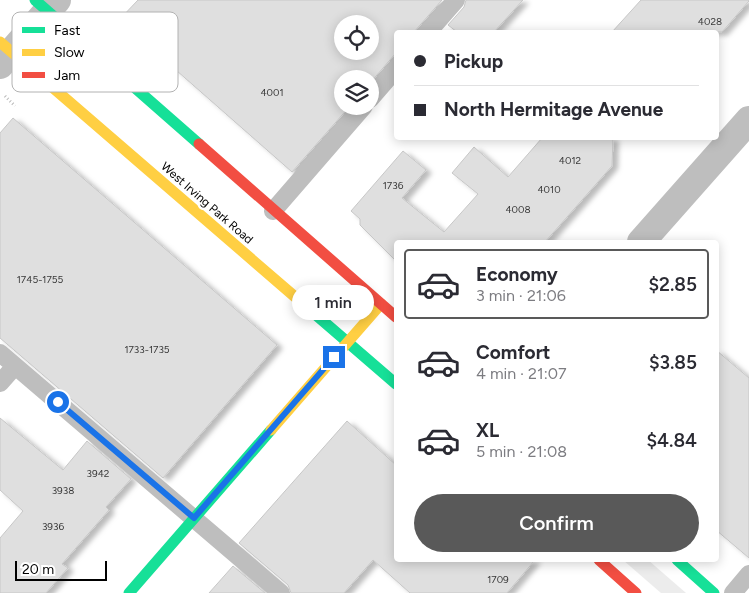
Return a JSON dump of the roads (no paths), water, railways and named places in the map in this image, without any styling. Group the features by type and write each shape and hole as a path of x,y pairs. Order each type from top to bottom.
{"main road":[{"name":"West Irving Park Road","path":"50,92 394,382"},
{"path":"144,92 274,211 394,315"},
{"path":"129,593 381,304"},
{"path":"601,562 636,593"},
{"path":"678,562 714,593"}],"street":[{"path":"644,240 749,120"}],"lane":[{"path":"430,30 456,0"},
{"path":"379,89 394,71"},
{"path":"274,211 356,115"},
{"path":"0,353 281,593"},
{"path":"0,383 15,366"},
{"path":"732,593 749,574"}]}
